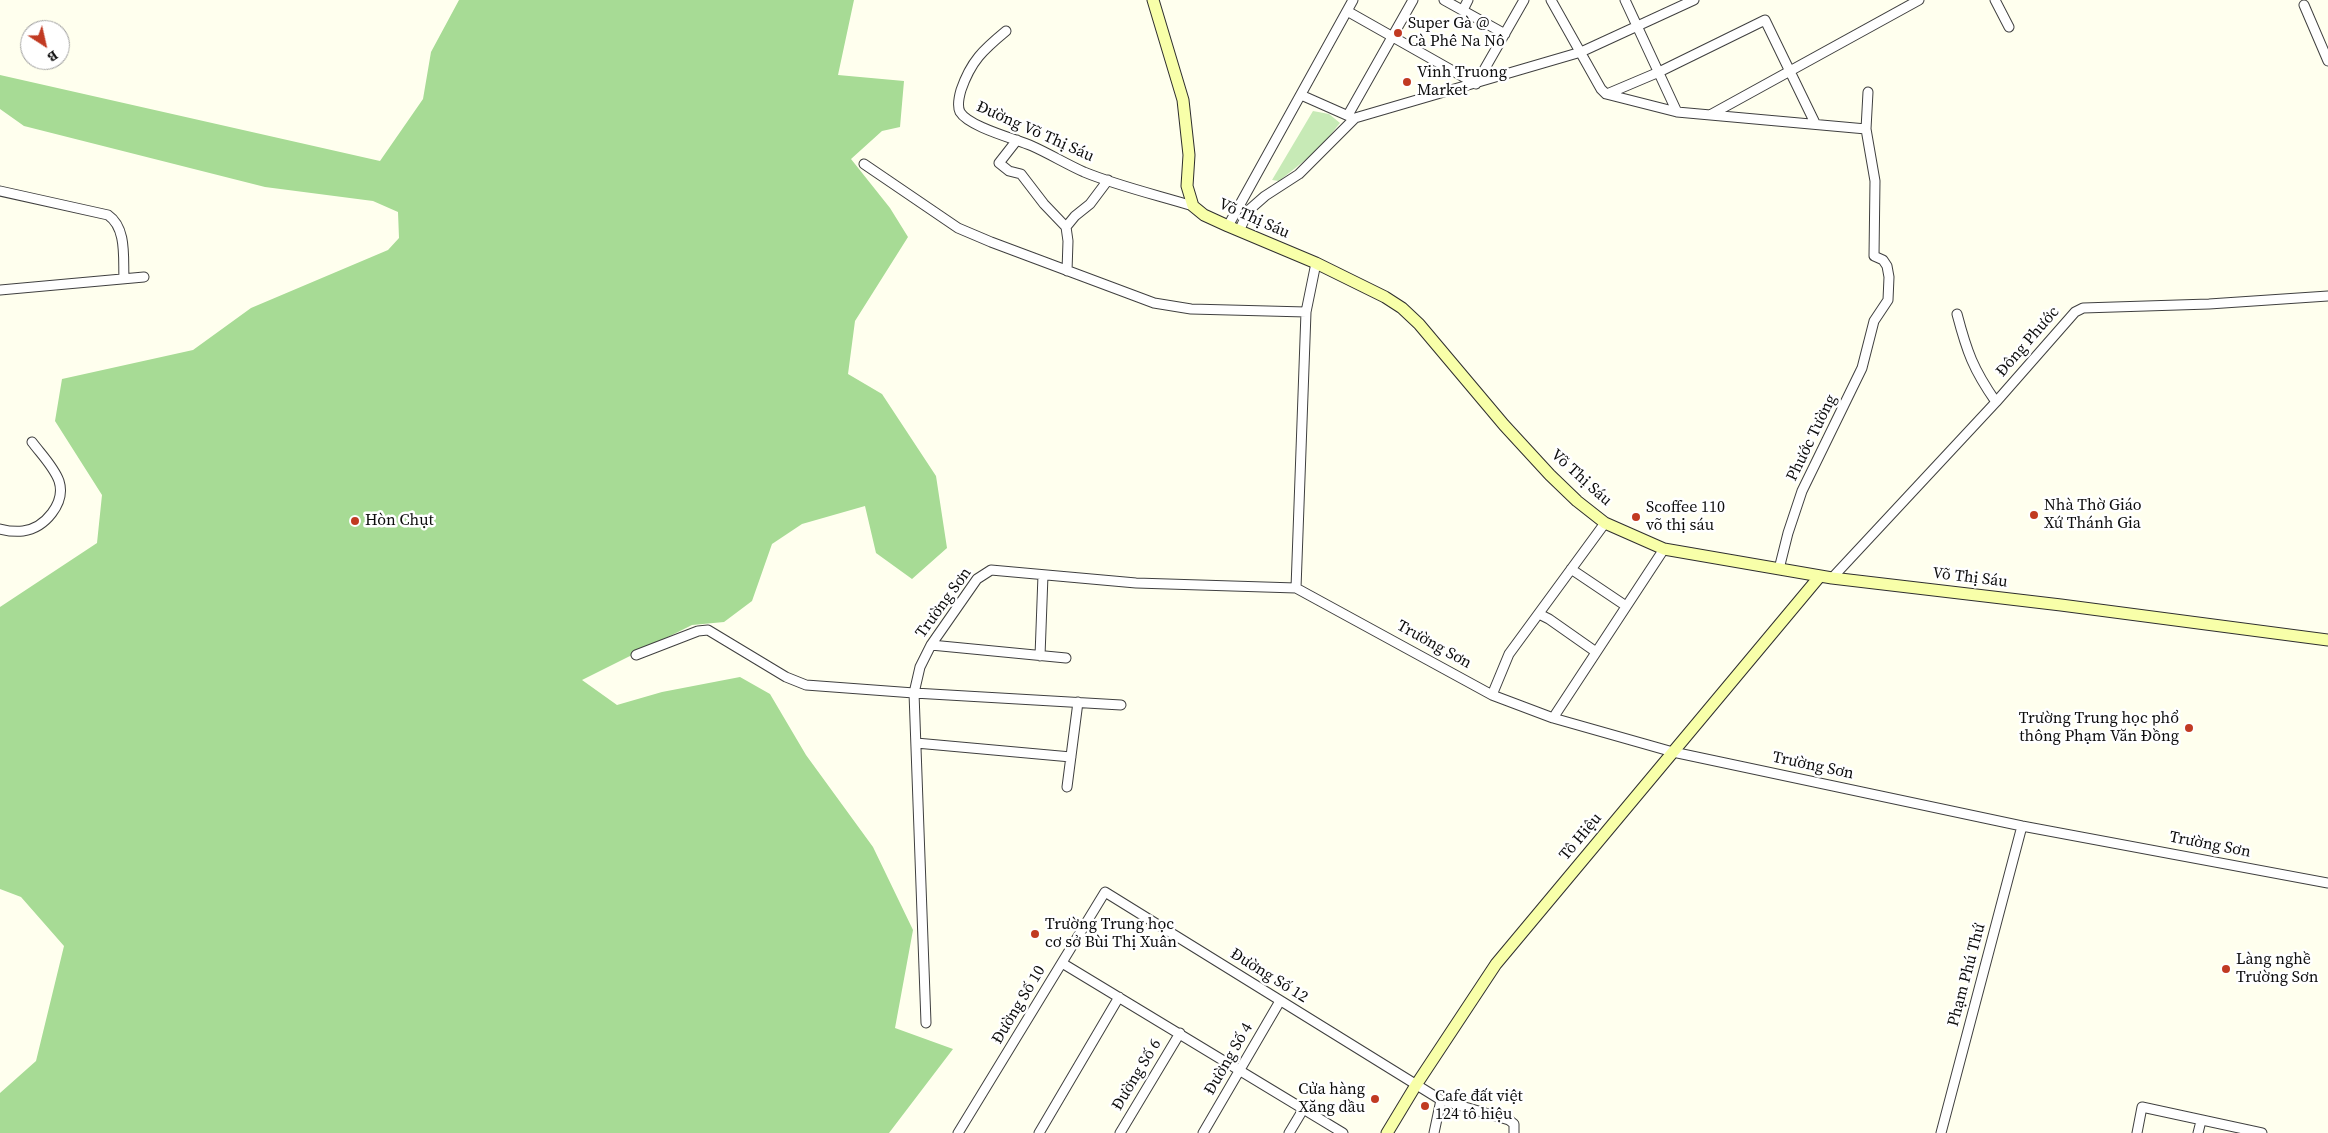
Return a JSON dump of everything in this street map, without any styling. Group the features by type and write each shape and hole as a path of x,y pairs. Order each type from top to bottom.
{"main road":[{"name":"Võ Thị Sáu","path":"1153,0 1183,100 1189,155 1187,186 1188,195 1193,206 1204,215 1385,296 1402,308 1419,324 1504,425 1550,475 1577,501 1605,523 1664,549 1832,578 2061,605 2328,640"},
{"name":"Tô Hiệu","path":"1387,1133 1416,1085 1496,964 1820,576"}],"street":[{"path":"1228,226 1353,0"},
{"path":"1239,231 1249,210 1305,168 1351,117 1413,0"},
{"path":"1444,0 1505,34"},
{"path":"1462,10 1468,0"},
{"path":"1476,84 1524,0"},
{"path":"1551,0 1601,89 1606,94 1677,112 1866,128 1868,92"},
{"path":"1625,0 1677,112"},
{"path":"1300,95 1351,117 1476,84 1581,52 1638,28 1694,0"},
{"path":"1710,115 1920,0"},
{"path":"1995,0 2009,27"},
{"path":"2304,5 2328,61"},
{"path":"1347,11 1476,84"},
{"path":"1606,94 1659,72 1762,20 1767,21 1815,123"},
{"name":"Đường Võ Thị Sáu","path":"1006,31 984,49 973,62 959,96 958,105 960,112 975,124 1017,140 1083,171 1193,206"},
{"name":"Phước Tường","path":"1779,569 1788,533 1802,491 1862,368 1874,322 1888,300 1889,277 1887,266 1883,260 1874,256 1875,181 1866,128"},
{"path":"1017,140 999,163 1009,170 1021,174 1044,204 1066,227 1068,241 1067,272"},
{"path":"864,164 958,228 1067,272 1154,302 1191,309 1306,312"},
{"path":"1066,227 1075,216 1090,204 1108,180"},
{"path":"0,191 108,215 114,219 121,233 124,278"},
{"path":"1296,588 1306,312 1316,264"},
{"path":"0,290 144,277"},
{"name":"Đông Phước","path":"1832,578 1996,402 2075,312 2083,308 2208,304 2328,296"},
{"path":"1957,314 1967,352 1977,375 1996,402"},
{"path":"0,529 25,531 37,526 53,513 59,501 59,481 32,442"},
{"path":"1492,695 1509,654 1605,523"},
{"path":"1553,718 1664,549"},
{"path":"1571,569 1626,606"},
{"name":"Trường Sơn","path":"926,1023 914,694 920,667 931,645 981,575 991,570 1145,583 1296,588 1375,629 1492,695 1553,718 1673,752 2022,826 2328,883"},
{"path":"1040,656 1043,575"},
{"path":"1539,614 1596,652"},
{"path":"636,655 698,631 708,630 796,682 819,686 914,694 1121,705"},
{"path":"931,645 1066,658"},
{"path":"1067,786 1078,702"},
{"path":"916,744 1071,757"},
{"name":"Phạm Phú Thứ","path":"1941,1133 2022,826"},
{"name":"Đường Số 12","path":"1105,892 1416,1085 1442,1100 1509,1120 1514,1129"},
{"name":"Đường Số 10","path":"958,1133 1105,892"},
{"path":"1062,963 1343,1133"},
{"path":"1039,1133 1119,997"},
{"name":"Đường Số 4","path":"1203,1133 1280,1000"},
{"name":"Đường Số 6","path":"1120,1133 1180,1033"},
{"path":"1434,1133 1442,1100"},
{"path":"1289,1133 1304,1108"},
{"path":"2137,1133 2142,1108 2249,1132 2262,1133"},
{"path":"2198,1133 2201,1121"}],"green space":[{"path":"459,0 854,0 838,75 904,81 900,127 882,131 851,159 890,208 908,237 855,321 848,374 882,394 936,476 947,548 912,579 876,553 865,506 802,524 772,544 752,601 724,622 692,625 582,680 617,705 662,692 740,677 770,694 806,755 873,847 913,930 895,1028 953,1049 889,1133 0,1133 0,1093 36,1061 64,946 21,897 0,889 0,607 97,543 102,495 55,421 62,379 193,350 251,308 388,250 399,238 398,212 373,201 265,187 24,126 0,109 0,75 380,161 423,99 431,52"},
{"path":"1313,111 1329,114 1340,123 1319,149 1279,181 1272,180"}],"place":[{"name":"Super Gà @ Cà Phê Na Nô","path":"1398,33"},
{"name":"Vinh Truong Market","path":"1407,82"},
{"name":"Nhà Thờ Giáo Xứ Thánh Gia","path":"2034,515"},
{"name":"Scoffee 110 võ thị sáu","path":"1636,517"},
{"name":"Hòn Chụt","path":"355,521"},
{"name":"Trường Trung học phổ thông Phạm Văn Đồng","path":"2189,728"},
{"name":"Trường Trung học cơ sở Bùi Thị Xuân","path":"1035,934"},
{"name":"Làng nghề Trường Sơn","path":"2226,969"},
{"name":"Cửa hàng Xăng dầu","path":"1375,1099"},
{"name":"Cafe đất việt 124 tô hiệu","path":"1425,1106"}]}
